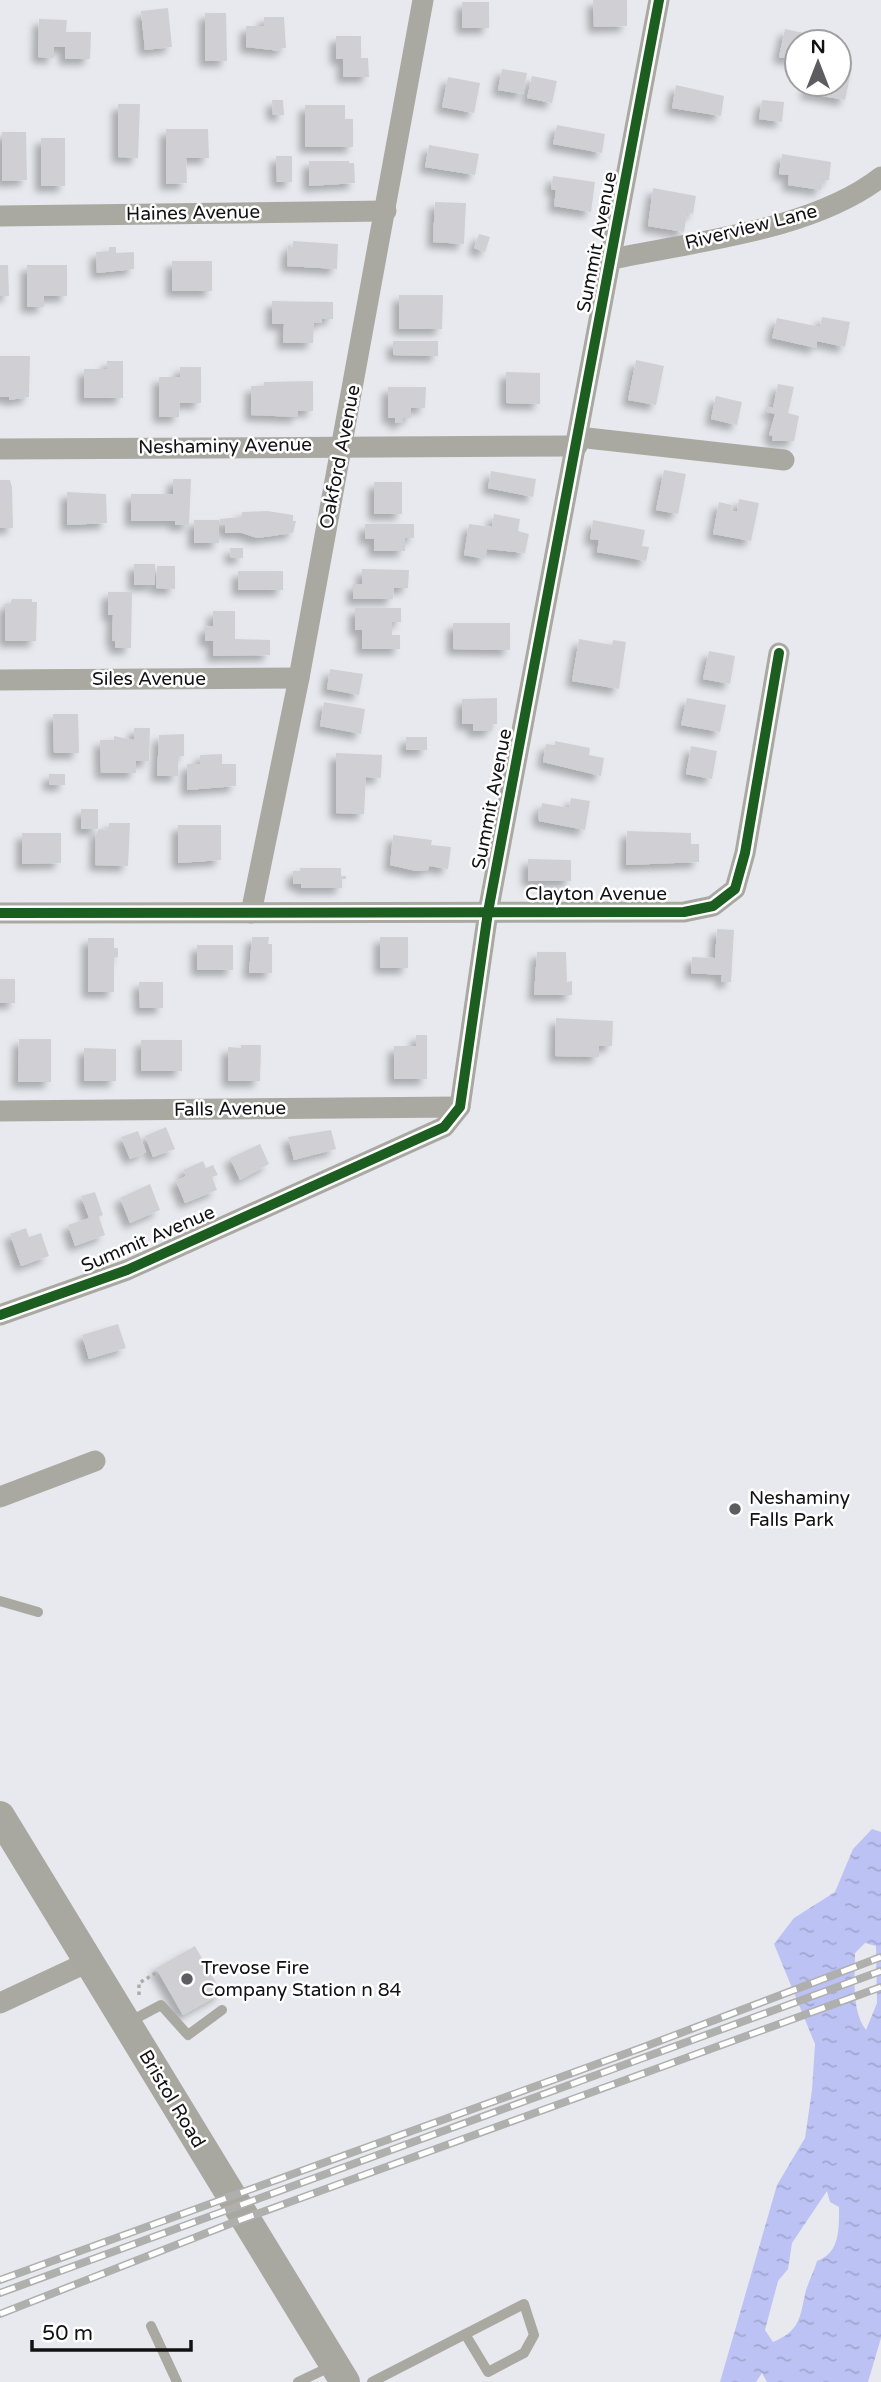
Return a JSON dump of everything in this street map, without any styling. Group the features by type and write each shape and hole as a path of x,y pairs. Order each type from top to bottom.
{"main road":[{"name":"Bristol Road","path":"0,1816 88,1962 136,2018 340,2373"}],"street":[{"name":"Oakford Avenue","path":"251,913 299,678 423,0"},
{"name":"Summit Avenue","path":"0,1315 127,1270 431,1133 444,1127 460,1107 488,912 613,259 659,0"},
{"name":"Riverview Lane","path":"613,259 786,222 860,194 881,177"},
{"name":"Haines Avenue","path":"0,216 386,211"},
{"name":"Neshaminy Avenue","path":"0,449 578,442 784,460"},
{"name":"Clayton Avenue","path":"0,913 684,912 713,906 735,889 745,853 779,653"},
{"name":"Siles Avenue","path":"0,680 299,678"},
{"name":"Falls Avenue","path":"0,1111 460,1107"},
{"path":"0,1497 96,1461"},
{"path":"0,2003 88,1962"}],"lane":[{"path":"0,1601 38,1612"},
{"path":"136,2018 161,2005 188,2035 222,2010"},
{"path":"372,2382 524,2304 534,2335 524,2353 488,2372 466,2334"},
{"path":"151,2326 177,2382"},
{"path":"298,2382 340,2373"}],"path":[{"path":"136,2018 138,1983 156,1973"}],"water":[{"path":"872,1829 881,1832 881,2338 868,2382 767,2382 762,2373 756,2382 720,2382 777,2185 805,2138 812,2090 815,2044 774,1944 794,1918 835,1892 853,1849","holes":["865,1943 876,1946 877,2003 866,2030 858,2013 855,1983 855,1953","827,2191 830,2202 839,2207 837,2239 830,2252 817,2261 797,2323 782,2338 773,2342 765,2330 778,2281 788,2269 792,2243"]}],"building":[{"path":"593,0 627,0 627,26 594,27"},
{"path":"462,2 489,2 489,28 462,28"},
{"path":"168,8 172,47 145,50 141,11"},
{"path":"205,13 226,13 227,61 205,61"},
{"path":"264,17 284,17 286,48 281,48 281,51 246,47 246,26 264,26"},
{"path":"39,19 67,20 66,32 91,32 90,59 65,59 65,47 54,47 54,58 38,57"},
{"path":"336,36 361,36 361,58 368,58 369,77 343,77 343,59 336,59"},
{"path":"783,38 783,58 779,57"},
{"path":"502,69 527,73 523,94 498,90"},
{"path":"532,76 557,81 552,103 527,98"},
{"path":"448,77 480,83 474,113 442,107"},
{"path":"676,85 724,96 721,116 672,108"},
{"path":"272,100 283,100 284,115 273,115"},
{"path":"762,100 784,102 782,122 759,119"},
{"path":"118,104 140,104 138,158 118,157"},
{"path":"305,105 345,105 345,119 353,119 353,147 305,147"},
{"path":"557,125 605,134 602,153 553,144"},
{"path":"166,129 208,129 209,158 186,158 187,183 166,184"},
{"path":"2,132 26,132 27,180 2,181"},
{"path":"41,138 65,138 65,186 41,186"},
{"path":"429,145 479,154 475,175 425,167"},
{"path":"782,154 831,162 829,180 823,180 821,190 788,185 789,175 779,174"},
{"path":"276,156 292,156 292,182 277,182"},
{"path":"309,161 354,163 355,183 309,186"},
{"path":"553,176 595,182 591,212 554,206 556,190 551,189"},
{"path":"653,188 696,196 693,214 687,212 684,232 648,226"},
{"path":"435,202 466,203 464,244 433,242"},
{"path":"479,234 490,237 485,252 474,248"},
{"path":"293,241 338,244 337,269 287,266 288,246 293,247"},
{"path":"109,247 116,247 116,253 134,252 134,269 97,273 96,252 109,251"},
{"path":"172,261 212,261 212,291 172,291"},
{"path":"0,265 8,265 9,296 0,296"},
{"path":"27,265 67,265 67,296 44,296 44,307 27,307"},
{"path":"399,295 443,295 442,329 399,329"},
{"path":"272,301 333,302 333,319 322,319 322,323 314,323 313,343 283,343 284,324 272,324"},
{"path":"822,317 850,322 845,347 817,341 816,348 772,338 777,318 820,327"},
{"path":"393,341 438,341 438,356 393,355"},
{"path":"0,356 30,356 29,397 9,400 9,397 0,397"},
{"path":"636,360 664,366 656,405 628,400"},
{"path":"107,361 123,361 123,398 84,398 84,369 107,369"},
{"path":"180,367 201,367 201,403 180,403 179,417 159,417 159,377 180,377"},
{"path":"506,372 540,373 540,404 506,403"},
{"path":"313,381 313,411 298,411 298,417 251,415 251,386 264,386 264,382"},
{"path":"778,384 794,387 788,413 799,416 794,441 772,441 773,436 769,435 775,414 767,412 769,407 773,408"},
{"path":"388,387 426,387 425,408 411,408 411,418 403,418 403,423 395,423 395,418 388,418"},
{"path":"716,396 742,402 737,425 711,419"},
{"path":"664,470 686,474 678,514 656,510"},
{"path":"491,471 536,479 533,497 488,488"},
{"path":"173,479 191,479 189,525 175,525 175,521 131,521 131,494 173,494"},
{"path":"0,480 10,480 12,487 13,528 0,528"},
{"path":"374,482 402,482 402,514 374,514"},
{"path":"67,492 106,494 107,523 67,525"},
{"path":"739,499 759,503 751,541 713,534 719,502 732,505 731,511 737,512"},
{"path":"267,511 293,515 293,521 296,521 293,533 257,538 242,533 225,533 225,525 220,525 220,519 242,517 242,512"},
{"path":"494,514 520,519 518,531 529,534 525,553 487,549 485,559 464,555 469,524 492,527"},
{"path":"194,520 219,520 219,543 194,543"},
{"path":"593,520 645,530 642,546 649,547 646,561 597,552 599,540 590,539"},
{"path":"365,524 414,524 414,538 405,538 405,551 374,551 374,539 365,539"},
{"path":"230,548 243,548 243,558 231,558"},
{"path":"134,564 155,564 155,585 134,585"},
{"path":"157,566 175,566 175,589 156,588"},
{"path":"362,569 409,570 408,588 394,588 393,599 353,599 353,584 362,584"},
{"path":"238,571 283,571 283,590 238,590"},
{"path":"108,592 132,592 131,648 115,648 115,641 112,641 113,615 108,615"},
{"path":"12,599 32,599 32,602 37,602 36,641 5,641 5,604 10,604"},
{"path":"355,608 401,608 401,622 392,622 392,635 400,635 400,649 362,649 362,630 355,630"},
{"path":"213,611 235,611 235,639 270,640 270,655 213,656 213,641 205,641 205,627 213,626"},
{"path":"453,623 510,623 510,650 453,649"},
{"path":"579,639 612,645 613,640 626,642 619,689 572,681"},
{"path":"709,651 735,656 730,684 703,679"},
{"path":"330,669 363,674 359,695 327,689"},
{"path":"497,698 497,724 492,724 492,731 473,731 473,724 462,724 462,699"},
{"path":"687,698 726,705 720,732 681,725"},
{"path":"324,702 365,709 361,734 320,726"},
{"path":"53,714 78,714 79,753 54,753"},
{"path":"134,728 150,728 149,761 136,761 136,773 101,773 100,740 114,740 114,736 134,740"},
{"path":"184,734 184,756 178,756 178,776 157,776 159,735"},
{"path":"406,737 427,737 427,750 406,750"},
{"path":"555,741 590,748 589,755 604,758 601,776 543,762 546,744 555,745"},
{"path":"691,746 717,751 712,779 686,774"},
{"path":"336,753 382,755 381,778 366,777 364,814 336,813"},
{"path":"222,754 222,764 236,764 236,786 187,790 187,764 200,764 200,755"},
{"path":"49,774 65,774 65,785 49,785"},
{"path":"571,798 590,801 585,830 539,821 538,809 541,809 542,803 569,808"},
{"path":"81,809 98,809 98,829 81,829"},
{"path":"109,823 130,823 128,866 95,865 96,834 99,829 108,830"},
{"path":"178,825 221,825 221,860 178,863"},
{"path":"627,831 691,833 691,844 699,844 699,862 626,865"},
{"path":"22,833 61,833 61,863 22,864"},
{"path":"393,835 432,840 431,845 451,847 448,869 429,866 428,870 416,871 390,865"},
{"path":"528,859 571,860 571,881 528,881"},
{"path":"300,868 341,868 341,876 346,876 346,879 342,879 342,888 301,888 301,884 293,884 293,871 300,871"},
{"path":"717,929 734,930 731,982 721,982 722,975 691,973 692,957 715,958"},
{"path":"252,937 269,937 268,944 272,944 272,973 249,973"},
{"path":"380,937 408,937 408,968 380,968"},
{"path":"88,938 114,938 118,957 114,958 114,992 88,992"},
{"path":"197,945 233,945 233,970 197,970"},
{"path":"537,952 566,952 567,982 572,981 572,995 534,995"},
{"path":"0,979 15,979 15,1003 0,1003"},
{"path":"139,982 163,982 163,1008 140,1008"},
{"path":"556,1018 613,1021 612,1046 599,1046 599,1057 555,1056"},
{"path":"416,1035 427,1035 427,1079 394,1079 394,1046 416,1046"},
{"path":"19,1039 51,1039 51,1082 18,1082"},
{"path":"141,1040 182,1040 182,1071 141,1071"},
{"path":"241,1045 261,1045 260,1081 228,1081 228,1047 241,1048"},
{"path":"84,1048 116,1049 116,1081 84,1081"},
{"path":"166,1127 175,1149 153,1157 145,1136"},
{"path":"331,1130 336,1149 294,1160 288,1137"},
{"path":"138,1131 146,1152 130,1159 121,1137"},
{"path":"260,1144 269,1164 240,1180 230,1158"},
{"path":"203,1161 206,1168 213,1165 218,1175 212,1177 217,1190 185,1203 176,1181 186,1176 183,1170"},
{"path":"150,1184 160,1210 130,1223 120,1198"},
{"path":"95,1192 103,1215 99,1217 105,1235 75,1246 68,1225 89,1218 81,1196"},
{"path":"26,1228 29,1237 41,1233 49,1256 21,1266 10,1234"},
{"path":"118,1324 126,1348 89,1359 82,1335"},
{"path":"195,1946 222,1993 183,2015 156,1968"}],"railway":[{"path":"0,2280 641,2048 881,1957"},
{"path":"0,2293 881,1971"},
{"path":"0,2314 232,2223 881,1987"}],"cycle path":[{"path":"0,1315 127,1270 444,1127 460,1107 488,912 659,0"},
{"path":"0,913 684,912 713,906 735,889 745,853 779,653"}],"place":[{"name":"Neshaminy Falls Park","path":"735,1509"},
{"name":"Trevose Fire Company Station n 84","path":"187,1979"}]}
